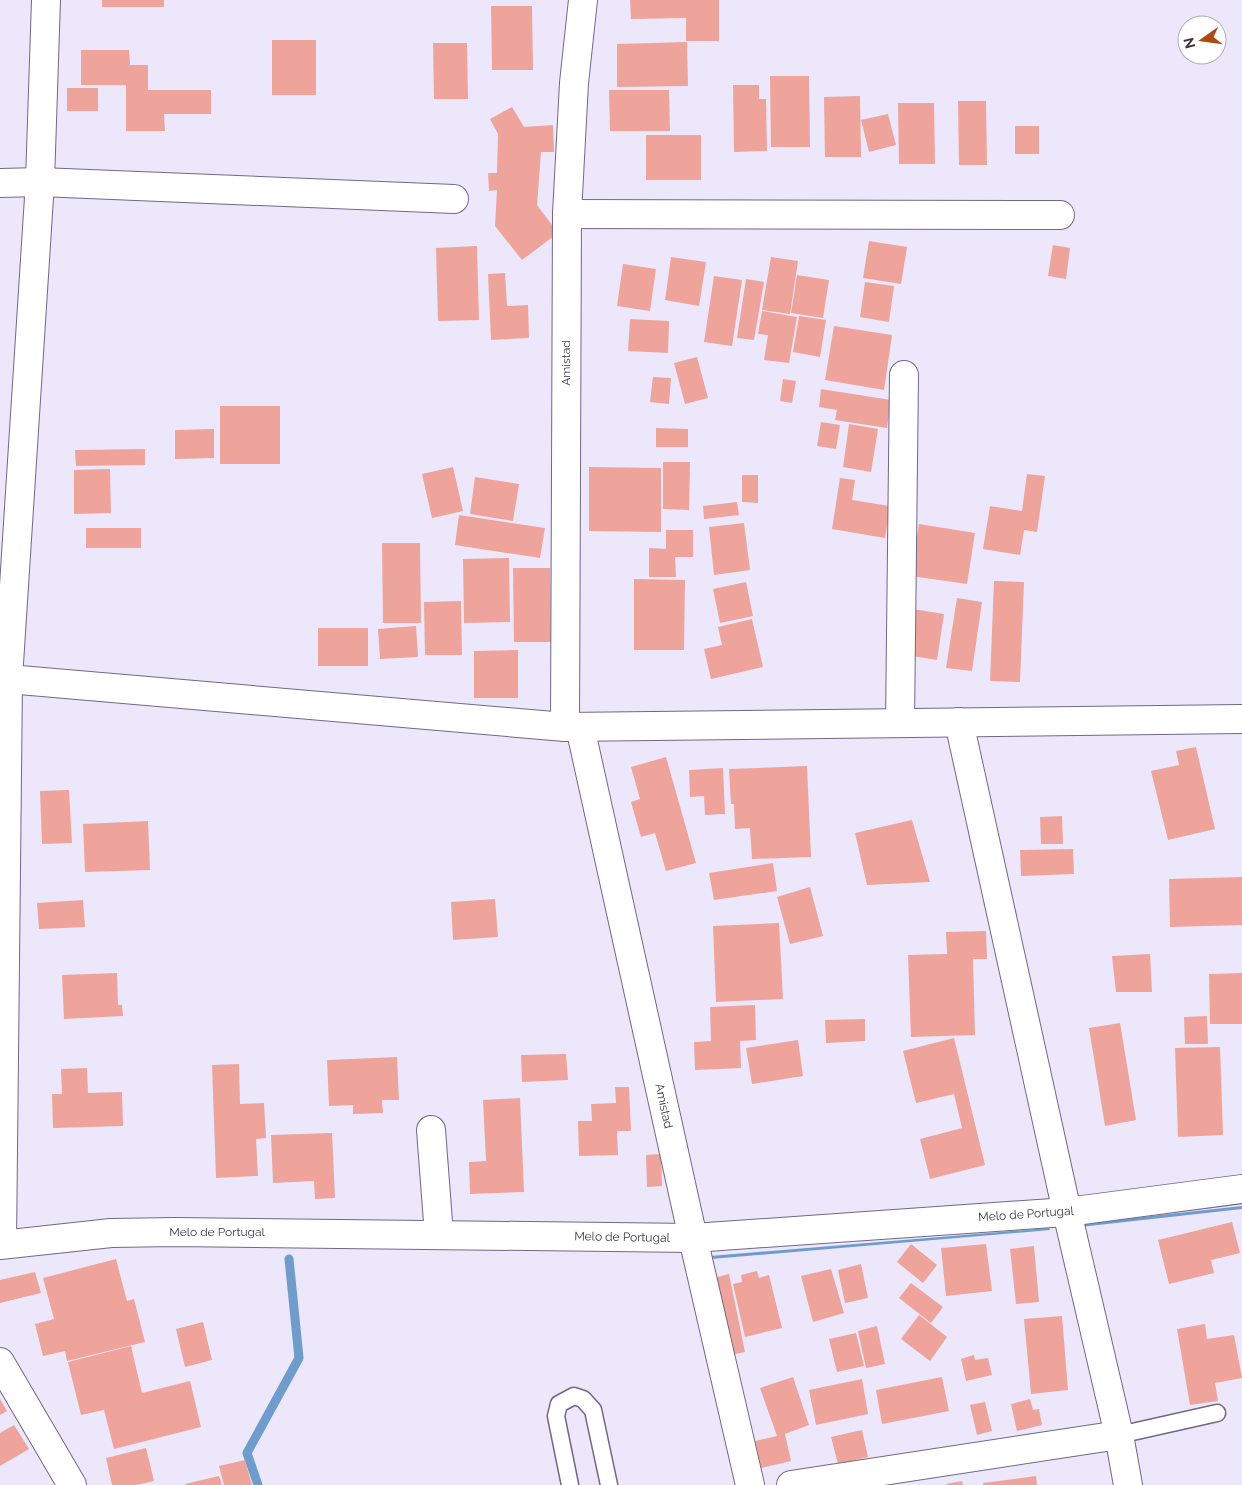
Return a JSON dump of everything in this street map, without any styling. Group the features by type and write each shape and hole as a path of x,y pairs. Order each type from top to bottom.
{"street":[{"path":"1,1244 4,717 40,182 46,0"},
{"name":"Amistad","path":"583,0 574,83 567,214 572,727 750,1485"},
{"path":"0,183 40,182 454,199"},
{"path":"567,214 1060,215"},
{"path":"900,723 904,375"},
{"path":"8,679 572,727 1242,719"},
{"path":"959,722 1067,1212 1119,1434 1128,1485"},
{"path":"430,1130 439,1235"},
{"name":"Melo de Portugal","path":"1,1244 111,1234 174,1232 692,1238 1067,1212 1242,1189"},
{"path":"0,1362 72,1485"},
{"path":"790,1485 1119,1434"}],"lane":[{"path":"570,1485 556,1416 559,1404 574,1396 583,1399 593,1410 609,1485"},
{"path":"1119,1434 1217,1413"}],"water":[{"path":"1242,1206 1242,1209 1080,1227 1079,1224"},
{"path":"1049,1228 1050,1230 711,1259 710,1256"}],"building":[{"path":"102,0 164,0 164,7 102,7"},
{"path":"630,0 719,0 719,41 686,41 686,18 631,19"},
{"path":"491,6 532,6 533,70 492,70"},
{"path":"272,40 316,40 316,95 272,95"},
{"path":"687,42 688,86 617,87 617,44"},
{"path":"433,43 467,43 468,99 434,99"},
{"path":"81,50 129,50 130,65 148,65 148,90 211,90 211,114 164,114 165,131 126,131 126,85 81,85"},
{"path":"770,76 809,76 810,147 771,147"},
{"path":"733,85 759,85 759,99 766,99 767,151 734,152"},
{"path":"67,88 98,88 98,111 67,111"},
{"path":"609,90 669,90 670,131 610,131"},
{"path":"860,96 861,157 825,157 824,97"},
{"path":"958,101 986,101 987,165 959,165"},
{"path":"898,103 934,103 935,164 899,164"},
{"path":"512,107 524,127 553,125 554,152 541,152 537,205 558,233 522,260 495,226 497,190 489,191 488,173 497,173 498,134 490,119"},
{"path":"888,114 896,145 869,152 861,120"},
{"path":"1015,126 1039,126 1039,154 1015,154"},
{"path":"646,135 701,135 701,180 646,180"},
{"path":"869,241 907,247 901,284 863,278"},
{"path":"1053,245 1070,248 1066,279 1048,276"},
{"path":"477,246 479,320 438,321 436,248"},
{"path":"671,257 706,262 699,306 665,300"},
{"path":"771,257 798,261 790,314 762,310"},
{"path":"623,264 656,269 650,311 617,306"},
{"path":"505,273 507,306 528,305 529,338 491,340 488,274"},
{"path":"797,275 829,280 823,318 791,313"},
{"path":"714,276 742,280 732,346 704,342"},
{"path":"746,279 764,282 754,340 737,338"},
{"path":"865,282 894,286 889,322 860,317"},
{"path":"762,311 797,317 789,363 764,360 768,335 758,334"},
{"path":"799,316 826,320 820,357 793,352"},
{"path":"630,319 669,321 668,353 628,351"},
{"path":"834,326 892,335 884,390 825,380"},
{"path":"697,357 708,398 685,404 674,363"},
{"path":"653,377 671,378 669,404 650,402"},
{"path":"783,379 796,381 792,403 780,401"},
{"path":"821,389 891,400 887,428 835,420 837,410 819,407"},
{"path":"220,406 280,406 280,464 220,464"},
{"path":"821,422 840,425 836,449 817,446"},
{"path":"849,424 878,429 871,472 843,467"},
{"path":"656,428 688,429 688,447 656,447"},
{"path":"214,429 214,458 175,459 175,430"},
{"path":"145,449 145,465 76,466 75,450"},
{"path":"663,462 690,462 689,510 663,509"},
{"path":"453,467 463,511 432,518 422,474"},
{"path":"589,467 661,468 661,532 589,531"},
{"path":"110,469 111,513 74,514 74,470"},
{"path":"1027,474 1045,476 1037,532 1024,530 1020,555 983,549 990,506 1022,511"},
{"path":"742,475 758,475 758,503 742,502"},
{"path":"475,477 519,484 513,521 470,514"},
{"path":"840,478 855,480 852,500 890,506 885,538 832,529"},
{"path":"737,502 739,515 704,519 703,506"},
{"path":"459,515 545,528 540,558 455,545"},
{"path":"744,523 750,570 714,575 709,527"},
{"path":"919,524 975,533 967,584 911,576"},
{"path":"86,528 141,528 141,548 86,548"},
{"path":"666,530 693,530 693,557 675,557 676,577 649,577 649,548 666,549"},
{"path":"382,543 420,543 421,623 383,623"},
{"path":"509,558 510,622 464,623 463,559"},
{"path":"513,568 550,568 551,642 514,642"},
{"path":"634,579 685,580 684,650 634,650"},
{"path":"994,581 1024,582 1020,682 990,681"},
{"path":"746,582 753,616 720,623 713,589"},
{"path":"957,598 982,602 972,671 946,668"},
{"path":"461,601 462,655 425,655 424,602"},
{"path":"913,609 944,614 937,660 906,655"},
{"path":"752,619 763,667 711,679 704,649 722,645 718,627"},
{"path":"416,626 418,657 380,659 378,629"},
{"path":"318,628 368,628 368,666 318,666"},
{"path":"518,650 518,698 474,698 474,651"},
{"path":"1196,747 1215,829 1168,840 1151,771 1179,765 1176,751"},
{"path":"666,757 696,863 666,871 655,833 641,837 631,802 640,799 631,767"},
{"path":"807,766 811,857 752,859 750,828 735,829 729,769"},
{"path":"723,768 725,814 705,815 704,796 690,797 689,770"},
{"path":"69,790 72,843 42,844 40,791"},
{"path":"1062,816 1063,844 1041,844 1040,817"},
{"path":"912,820 930,882 867,885 855,833"},
{"path":"148,821 150,870 85,872 83,824"},
{"path":"1073,849 1074,874 1021,876 1020,850"},
{"path":"773,863 777,891 714,900 709,873"},
{"path":"1242,877 1242,925 1170,927 1169,879"},
{"path":"810,887 823,936 790,944 777,897"},
{"path":"495,899 498,937 453,940 451,902"},
{"path":"83,900 85,927 39,929 37,903"},
{"path":"779,923 783,999 716,1002 713,926"},
{"path":"986,931 987,959 973,959 975,1035 911,1037 908,955 947,954 946,932"},
{"path":"1150,954 1152,992 1116,992 1112,956"},
{"path":"117,973 118,1005 122,1005 123,1016 64,1019 62,975"},
{"path":"1242,973 1242,1024 1210,1024 1209,974"},
{"path":"755,1005 756,1040 740,1041 741,1068 695,1070 694,1042 711,1041 710,1007"},
{"path":"1207,1016 1208,1044 1185,1044 1184,1017"},
{"path":"865,1019 865,1041 826,1043 825,1020"},
{"path":"1120,1023 1136,1120 1105,1126 1089,1028"},
{"path":"954,1038 985,1165 930,1179 920,1139 962,1128 954,1094 916,1103 903,1051"},
{"path":"798,1040 803,1076 752,1084 746,1048"},
{"path":"1220,1047 1223,1135 1178,1137 1175,1048"},
{"path":"566,1054 568,1080 522,1082 521,1055"},
{"path":"397,1057 399,1100 382,1100 383,1113 353,1114 353,1105 329,1106 327,1060"},
{"path":"239,1064 240,1104 264,1103 266,1138 256,1139 258,1176 216,1178 212,1065"},
{"path":"87,1068 88,1093 122,1092 123,1126 53,1128 52,1094 62,1094 61,1069"},
{"path":"615,1087 629,1087 631,1131 617,1131 618,1155 579,1156 578,1121 592,1121 591,1104 616,1103"},
{"path":"520,1098 524,1192 470,1194 469,1162 486,1161 483,1100"},
{"path":"332,1133 335,1198 315,1199 314,1181 273,1183 271,1135"},
{"path":"661,1154 662,1186 647,1187 646,1155"},
{"path":"1232,1222 1240,1253 1211,1260 1214,1273 1169,1284 1158,1240"},
{"path":"911,1244 937,1265 923,1283 897,1262"},
{"path":"986,1244 992,1291 946,1296 941,1248"},
{"path":"1034,1246 1039,1302 1016,1304 1010,1249"},
{"path":"116,1259 127,1301 134,1299 145,1342 67,1361 65,1351 43,1356 35,1324 54,1319 43,1278"},
{"path":"861,1264 868,1298 845,1303 838,1270"},
{"path":"831,1269 844,1313 813,1322 801,1276"},
{"path":"757,1271 759,1278 769,1275 782,1328 745,1337 733,1284 742,1282 741,1275"},
{"path":"35,1272 41,1293 0,1303 0,1280"},
{"path":"729,1274 745,1352 730,1355 713,1278"},
{"path":"911,1283 943,1307 931,1323 899,1298"},
{"path":"919,1315 947,1337 930,1361 901,1339"},
{"path":"1062,1316 1068,1390 1031,1394 1024,1319"},
{"path":"203,1322 212,1360 185,1367 176,1329"},
{"path":"1205,1324 1207,1339 1234,1335 1242,1378 1215,1383 1218,1401 1190,1405 1177,1329"},
{"path":"877,1326 885,1364 866,1368 858,1331"},
{"path":"856,1333 864,1366 837,1372 829,1339"},
{"path":"131,1346 142,1393 190,1381 201,1427 114,1449 104,1410 81,1415 68,1362"},
{"path":"974,1355 975,1360 988,1358 992,1375 966,1381 961,1359"},
{"path":"793,1377 809,1425 785,1434 791,1461 761,1468 755,1441 777,1436 760,1388"},
{"path":"942,1377 949,1411 882,1424 876,1390"},
{"path":"862,1379 868,1414 816,1425 809,1390"},
{"path":"0,1399 7,1411 0,1415"},
{"path":"1030,1399 1033,1410 1039,1409 1042,1425 1017,1431 1011,1404"},
{"path":"985,1402 992,1431 977,1435 970,1405"},
{"path":"14,1425 29,1449 0,1466 0,1433"},
{"path":"862,1430 868,1457 838,1464 831,1437"},
{"path":"146,1448 154,1481 136,1485 112,1485 106,1458"},
{"path":"245,1460 252,1485 224,1485 219,1466"},
{"path":"219,1476 222,1485 185,1485 185,1484"},
{"path":"1036,1476 1037,1485 983,1485 983,1483"},
{"path":"962,1481 963,1485 946,1484"}],"waterway":[{"path":"258,1485 247,1453 299,1358 289,1259"}]}
